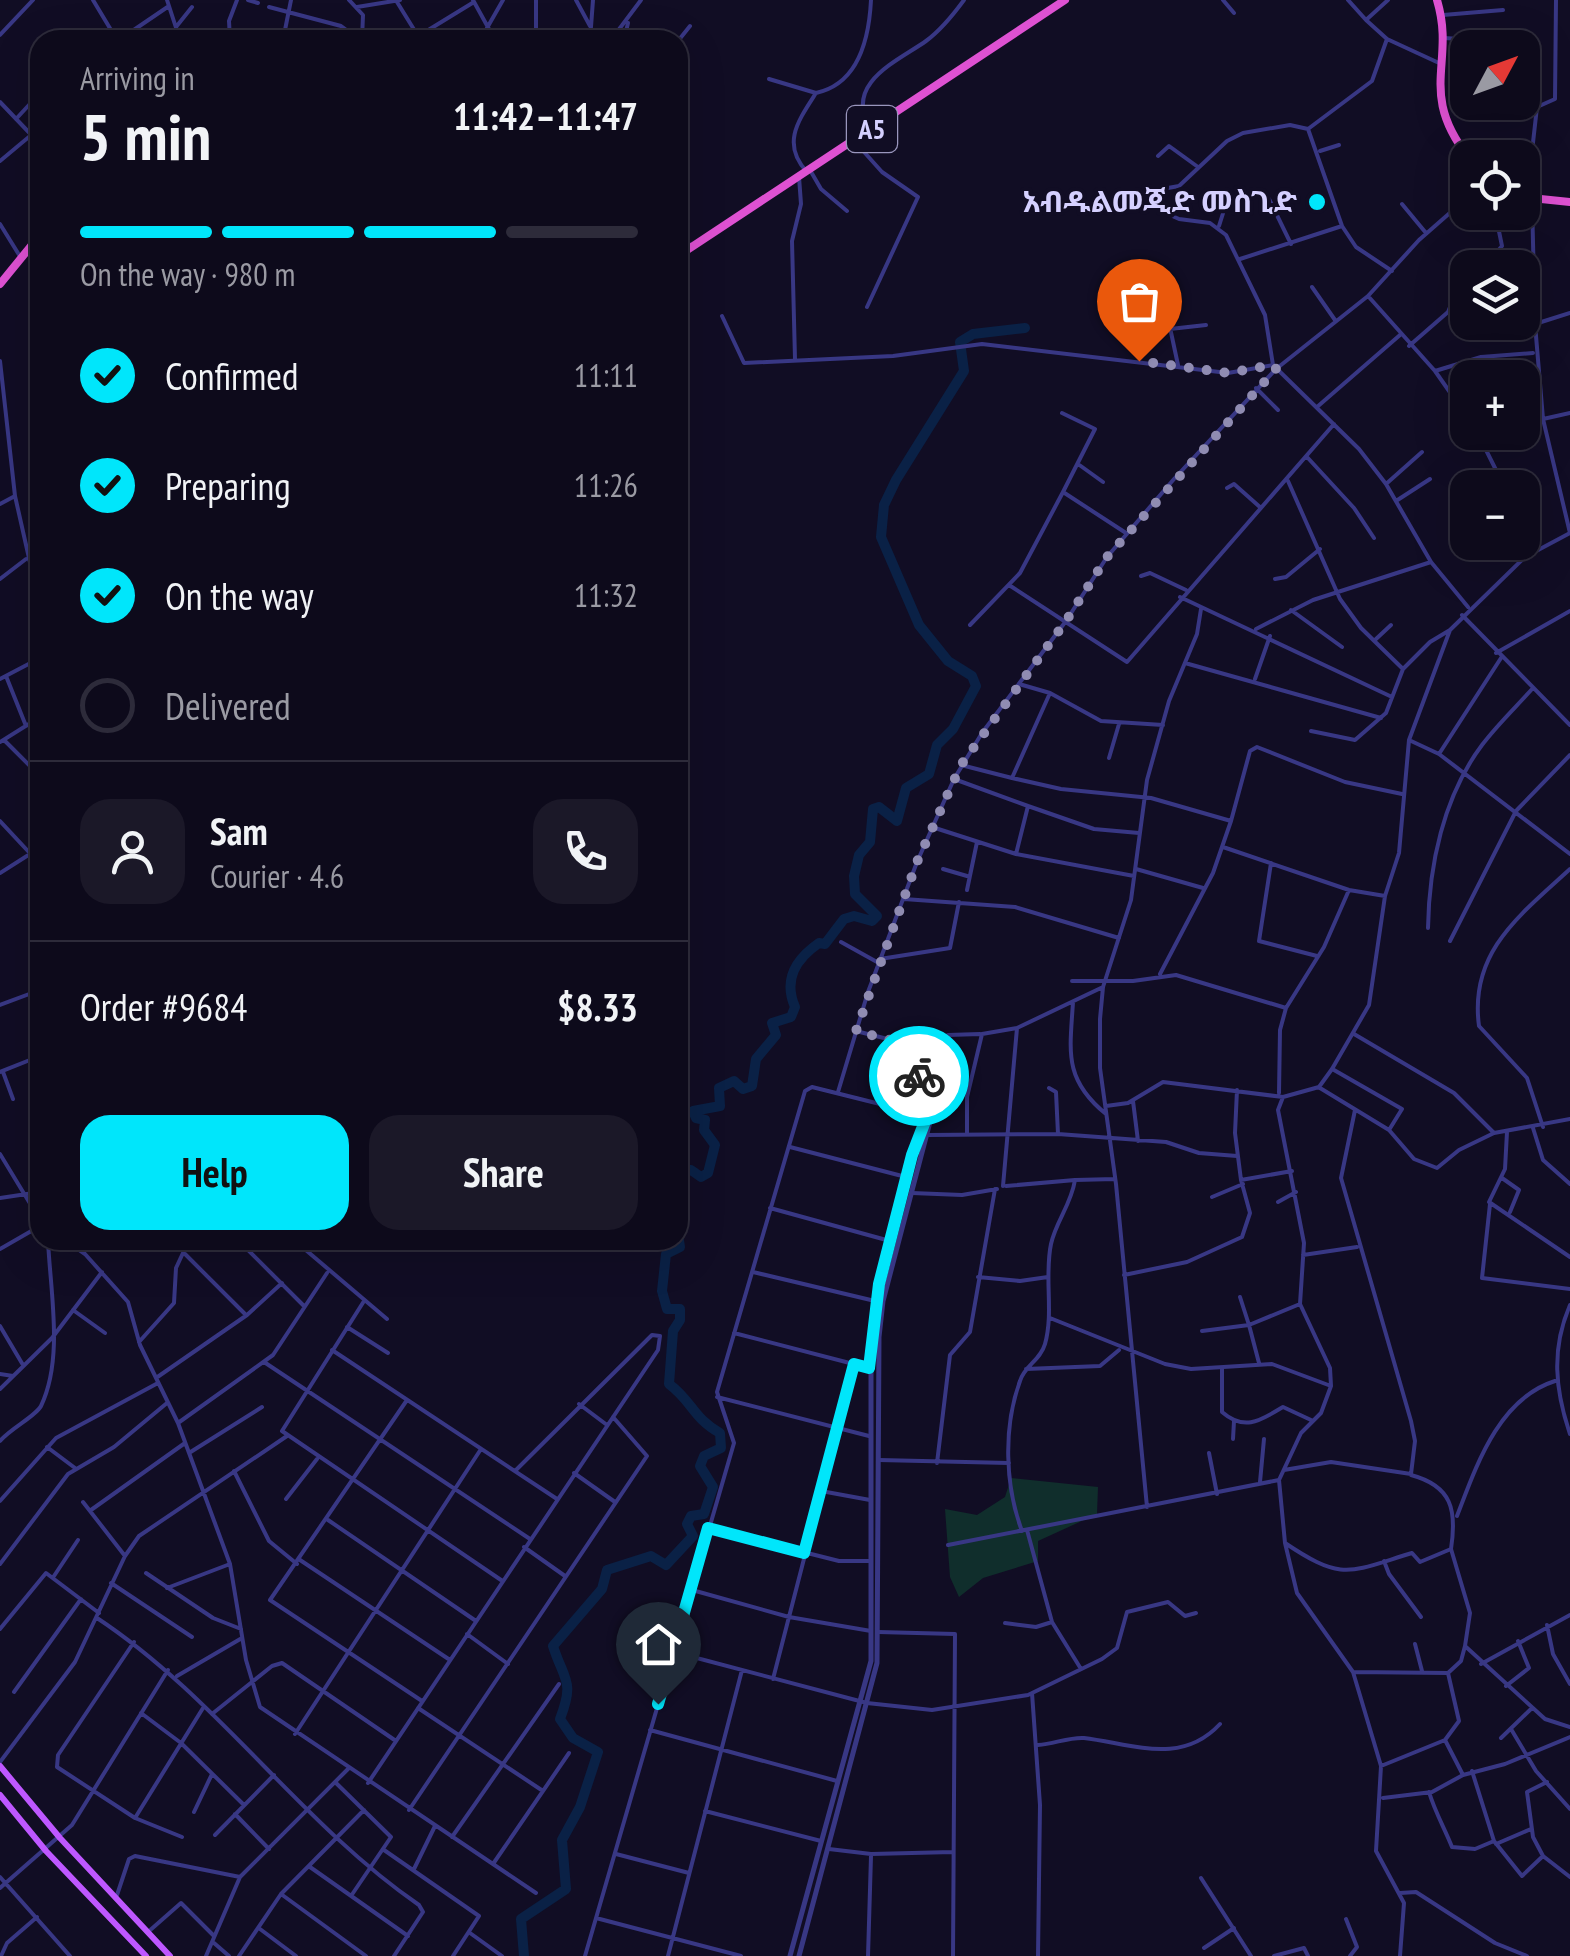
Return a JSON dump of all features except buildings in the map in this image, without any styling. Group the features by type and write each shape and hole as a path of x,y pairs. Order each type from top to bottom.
{"highway":[{"name":"A5","path":"688,250 1066,0"},
{"path":"1438,0 1445,116 1459,140"},
{"path":"1540,200 1570,202"},
{"path":"0,284 30,247"}],"main road":[{"path":"0,1764 60,1838 170,1956"},
{"path":"0,1795 146,1956"}],"street":[{"path":"0,35 34,0"},
{"path":"92,0 112,30"},
{"path":"232,30 236,0"},
{"path":"248,0 258,3"},
{"path":"285,30 290,0"},
{"path":"349,0 365,21 363,30"},
{"path":"488,29 502,0"},
{"path":"536,0 536,30"},
{"path":"576,0 590,26"},
{"path":"590,30 593,0"},
{"path":"620,30 642,0"},
{"path":"847,211 805,173 791,149 798,124 816,93 846,81 860,50 871,0"},
{"path":"871,130 862,114 863,106 880,70 925,42 964,0"},
{"path":"1223,0 1234,12"},
{"path":"1348,0 1387,39 1439,63"},
{"path":"1366,20 1388,0"},
{"path":"1540,107 1555,99 1556,0"},
{"path":"357,7 398,1 415,30"},
{"path":"427,30 473,1 488,29"},
{"path":"132,30 168,3 177,30"},
{"path":"176,27 192,7"},
{"path":"269,7 346,30"},
{"path":"1441,16 1503,10"},
{"path":"626,30 628,22"},
{"path":"687,30 690,26"},
{"path":"488,29 495,30"},
{"path":"1442,38 1450,38"},
{"path":"1387,39 1372,80 1308,128 1277,126 1244,133 1198,166 1179,186 1152,192 1148,204 1158,213 1218,227 1240,259 1254,300 1265,315 1274,367 1334,424 1386,484 1432,562 1468,607"},
{"path":"769,79 816,93"},
{"path":"0,102 3,110 30,136 0,161"},
{"path":"16,120 30,104"},
{"path":"1308,128 1342,226 1356,247 1392,272"},
{"path":"855,142 882,172 918,197 867,307"},
{"path":"1319,151 1339,145"},
{"path":"1158,156 1169,146 1198,166"},
{"path":"795,359 792,242 805,173"},
{"path":"1269,199 1291,244"},
{"path":"1402,204 1426,234"},
{"path":"1218,227 1225,207"},
{"path":"838,1092 879,961 961,765 1126,533 1274,367 1368,296 1450,213"},
{"path":"0,224 21,258"},
{"path":"1240,259 1342,226"},
{"path":"688,243 692,248"},
{"path":"1157,268 1178,365"},
{"path":"1312,287 1335,321"},
{"path":"1368,296 1450,392"},
{"path":"1409,346 1450,306"},
{"path":"1540,322 1570,313"},
{"path":"722,316 741,361 866,358 982,344 1228,373 1274,367"},
{"path":"1170,329 1206,325"},
{"path":"1317,408 1400,335"},
{"path":"1535,340 1543,419 1562,483 1570,533 1540,549"},
{"path":"1436,371 1482,357 1535,353"},
{"path":"0,362 15,496 30,570"},
{"path":"1256,388 1278,410"},
{"path":"970,625 1009,584 1042,536 1095,430 1062,414"},
{"path":"1543,419 1570,414"},
{"path":"1009,584 1127,662 1186,590 1288,482 1334,424"},
{"path":"1386,484 1422,452"},
{"path":"1307,457 1354,508 1374,538"},
{"path":"1078,464 1103,482"},
{"path":"1396,501 1430,479"},
{"path":"1562,483 1570,481"},
{"path":"1288,482 1336,591 1403,669"},
{"path":"1227,488 1237,486 1262,508"},
{"path":"1063,492 1126,533"},
{"path":"0,504 15,496"},
{"path":"1275,579 1286,577 1320,549"},
{"path":"0,579 26,560"},
{"path":"1311,731 1353,741 1382,718 1403,669 1450,630 1468,607 1521,560"},
{"path":"1256,629 1336,591 1432,562"},
{"path":"1142,576 1150,573 1186,590"},
{"path":"1180,597 1256,629 1392,698"},
{"path":"1146,1507 1111,1141 1100,1068 1104,985 1120,938 1135,872 1145,798 1163,726 1201,609"},
{"path":"1291,610 1342,647"},
{"path":"1439,754 1498,656 1570,611"},
{"path":"1462,614 1498,656 1570,726"},
{"path":"1375,641 1391,626"},
{"path":"1106,1106 1133,1101 1163,1082 1281,1096 1318,1087 1332,1069 1370,1005 1385,896 1399,854 1409,740 1450,630"},
{"path":"1254,680 1270,636"},
{"path":"26,726 3,678 30,663"},
{"path":"1185,663 1382,718"},
{"path":"1018,684 1050,694 1101,721 1163,726"},
{"path":"1428,928 1430,878 1442,827 1465,774 1480,748 1533,688"},
{"path":"1012,778 1050,694"},
{"path":"30,723 2,741 30,767"},
{"path":"1109,758 1119,724"},
{"path":"1409,740 1439,754 1570,854"},
{"path":"1160,974 1206,888 1231,821 1249,754 1257,747 1346,782 1402,794"},
{"path":"1450,941 1516,811 1570,755"},
{"path":"961,765 1012,778 1145,798 1231,821"},
{"path":"954,779 1094,830 1140,833"},
{"path":"1016,854 1028,806"},
{"path":"0,821 30,854 0,872"},
{"path":"932,827 1016,854 1135,872 1206,888"},
{"path":"966,890 978,842"},
{"path":"1222,847 1350,890 1385,896"},
{"path":"1271,862 1258,941 1319,956"},
{"path":"943,869 970,877"},
{"path":"1544,1126 1527,1078 1479,1026 1479,980 1499,937 1570,870"},
{"path":"1350,890 1319,956 1286,1008 1280,1030 1278,1110 1296,1192 1303,1256 1300,1304 1330,1368 1331,1386 1326,1403 1301,1433 1278,1480 1285,1543 1297,1593 1353,1672 1381,1766 1376,1851 1400,1892 1406,1912 1400,1956"},
{"path":"904,898 1041,913 1120,938"},
{"path":"842,942 879,961 950,948 959,902"},
{"path":"1072,981 1104,985 1160,974 1204,982 1286,1008"},
{"path":"856,1031 925,1048 948,1035 1018,1028 1104,985"},
{"path":"0,1005 30,994"},
{"path":"1074,1002 1068,1052 1072,1068 1089,1096 1108,1115"},
{"path":"1003,1186 1018,1028"},
{"path":"967,1134 967,1097 982,1034"},
{"path":"1354,1034 1445,1087 1494,1133"},
{"path":"875,1631 870,1500 877,1460 879,1337 887,1286 927,1135 928,1115 919,1080 919,1062 909,1045"},
{"path":"13,1098 2,1072 30,1061"},
{"path":"1332,1069 1402,1109 1389,1130"},
{"path":"1318,1087 1389,1130 1408,1155 1437,1168 1458,1150 1494,1133 1570,1120"},
{"path":"585,1956 734,1443 717,1397 807,1088 928,1115"},
{"path":"1049,1088 1056,1092 1058,1134"},
{"path":"1124,1275 1187,1262 1242,1236 1250,1213 1237,1156 1237,1090"},
{"path":"1133,1101 1138,1141"},
{"path":"1355,1110 1341,1178 1411,1421 1414,1441 1410,1474"},
{"path":"799,1956 837,1781 875,1676 869,1368 875,1301 906,1178 928,1115"},
{"path":"1532,1128 1543,1160 1570,1184"},
{"path":"1507,1132 1502,1178 1489,1198 1482,1278 1570,1288"},
{"path":"927,1135 1058,1134 1237,1156"},
{"path":"788,1146 906,1178"},
{"path":"0,1154 2,1164 30,1208"},
{"path":"1212,1197 1242,1182 1292,1171"},
{"path":"1502,1178 1519,1190 1509,1214"},
{"path":"912,1193 962,1195 1003,1186 1114,1179"},
{"path":"1076,1180 1070,1207 1053,1236 1044,1348 1026,1370 1015,1396 1009,1463 1011,1502 1025,1531 1052,1622 1081,1669"},
{"path":"937,1463 950,1355 970,1332 995,1189"},
{"path":"1278,1202 1296,1192"},
{"path":"0,1198 30,1194"},
{"path":"1490,1204 1570,1257"},
{"path":"770,1208 890,1241"},
{"path":"0,1249 30,1230"},
{"path":"1303,1256 1360,1246"},
{"path":"0,1441 14,1424 35,1414 41,1406 52,1338 48,1250"},
{"path":"77,1250 128,1302 139,1342 178,1423 230,1564 240,1629 260,1707 348,1770 536,1893"},
{"path":"139,1342 174,1303 174,1278 185,1250"},
{"path":"248,1250 304,1306"},
{"path":"304,1250 387,1319"},
{"path":"184,1254 246,1315"},
{"path":"0,1389 52,1338 102,1272"},
{"path":"752,1272 875,1301"},
{"path":"178,1423 264,1362 328,1273"},
{"path":"978,1277 1020,1281 1048,1277"},
{"path":"0,1501 47,1447 72,1427 157,1380 246,1315 282,1283"},
{"path":"879,1284 887,1286"},
{"path":"1240,1297 1259,1363"},
{"path":"364,1300 281,1428 318,1458 502,1581"},
{"path":"1202,1330 1249,1325 1300,1304"},
{"path":"1570,1305 1563,1321 1555,1382 1570,1434"},
{"path":"73,1310 105,1334"},
{"path":"1048,1317 1165,1364 1222,1368 1259,1363 1292,1369 1331,1386"},
{"path":"0,1326 24,1366"},
{"path":"347,1327 388,1353"},
{"path":"734,1333 869,1368"},
{"path":"368,1783 658,1350 660,1336 652,1336 578,1404 515,1471"},
{"path":"1026,1370 1100,1366 1120,1348"},
{"path":"332,1350 556,1498"},
{"path":"264,1362 530,1538"},
{"path":"774,1679 854,1364"},
{"path":"1222,1368 1222,1412 1234,1421 1242,1425 1261,1421 1284,1407 1313,1421"},
{"path":"0,1374 13,1376"},
{"path":"1353,1672 1448,1673 1460,1661 1470,1612 1451,1549 1472,1470 1500,1426 1537,1389 1555,1382"},
{"path":"717,1397 869,1436"},
{"path":"407,1400 270,1600 422,1701"},
{"path":"0,1564 76,1468 114,1447 168,1402"},
{"path":"578,1404 607,1425"},
{"path":"188,1453 262,1407"},
{"path":"409,1810 647,1456 614,1417"},
{"path":"1233,1439 1234,1421"},
{"path":"0,1764 75,1662 124,1556 139,1536 287,1436"},
{"path":"1260,1482 1264,1439"},
{"path":"92,1510 185,1442"},
{"path":"47,1447 76,1468"},
{"path":"295,1734 481,1449"},
{"path":"1208,1452 1216,1494"},
{"path":"286,1499 318,1458"},
{"path":"877,1460 1009,1463"},
{"path":"1283,1470 1331,1462 1410,1474 1442,1488 1456,1520"},
{"path":"234,1470 269,1542 450,1660"},
{"path":"574,1473 617,1503"},
{"path":"948,1545 1278,1480"},
{"path":"822,1491 870,1500"},
{"path":"83,1502 124,1556"},
{"path":"328,1520 476,1621"},
{"path":"708,1528 839,1562 870,1560"},
{"path":"54,1576 78,1540"},
{"path":"1285,1543 1334,1571 1412,1552 1420,1562 1451,1549"},
{"path":"524,1547 565,1576"},
{"path":"1384,1561 1421,1617"},
{"path":"167,1588 230,1564"},
{"path":"146,1573 213,1618 240,1629"},
{"path":"0,1629 43,1575 54,1576 168,1670 370,1871 422,1909 394,1956"},
{"path":"111,1583 192,1637"},
{"path":"692,1590 788,1617 875,1631 955,1634 953,1956"},
{"path":"14,1692 80,1599"},
{"path":"674,1652 864,1702 932,1710 1032,1693 1081,1669 1117,1648 1127,1612 1168,1602 1185,1616 1196,1613"},
{"path":"1481,1664 1570,1614"},
{"path":"1005,1623 1036,1627 1052,1622"},
{"path":"1547,1625 1553,1654 1570,1684"},
{"path":"467,1634 508,1664"},
{"path":"175,1677 242,1638"},
{"path":"1506,1686 1528,1668 1518,1641"},
{"path":"134,1642 56,1762 62,1773 135,1818 182,1838"},
{"path":"1414,1644 1422,1671"},
{"path":"1466,1646 1481,1664 1546,1719 1570,1726"},
{"path":"210,1715 272,1666 282,1664 396,1741"},
{"path":"0,1888 60,1838 168,1670"},
{"path":"668,1956 742,1670"},
{"path":"1381,1766 1418,1755 1445,1740 1459,1721 1448,1673"},
{"path":"452,1837 559,1684"},
{"path":"1032,1693 1038,1745 1038,1956"},
{"path":"790,1956 829,1850 864,1702"},
{"path":"135,1818 203,1708"},
{"path":"418,1708 543,1790"},
{"path":"1500,1738 1532,1708"},
{"path":"142,1713 181,1743 244,1805"},
{"path":"1038,1745 1081,1738 1137,1750 1178,1749 1204,1739 1220,1724"},
{"path":"1511,1729 1530,1755 1536,1771 1570,1810"},
{"path":"650,1730 837,1781"},
{"path":"1381,1798 1430,1792 1472,1771 1530,1755 1570,1737"},
{"path":"1445,1740 1463,1775"},
{"path":"493,1864 569,1754"},
{"path":"206,1956 240,1877 348,1770"},
{"path":"1472,1771 1495,1842 1522,1876 1544,1856"},
{"path":"194,1812 212,1774"},
{"path":"215,1836 274,1775"},
{"path":"336,1782 390,1834 384,1850 352,1896"},
{"path":"1547,1782 1527,1792 1531,1829 1544,1856 1570,1877"},
{"path":"1430,1792 1434,1810 1443,1816 1452,1847 1475,1848 1531,1829"},
{"path":"240,1956 282,1894 364,1810"},
{"path":"704,1810 821,1841"},
{"path":"235,1814 268,1849"},
{"path":"414,1869 435,1826"},
{"path":"384,1850 476,1911 480,1919 453,1956"},
{"path":"829,1850 871,1854 954,1852"},
{"path":"616,1854 689,1873"},
{"path":"868,1956 871,1854"},
{"path":"116,1898 129,1860 136,1856 240,1877"},
{"path":"308,1865 408,1936"},
{"path":"0,1876 70,1956"},
{"path":"1201,1878 1252,1956"},
{"path":"1400,1892 1416,1892 1495,1942 1527,1956"},
{"path":"282,1894 366,1956"},
{"path":"148,1932 181,1903 229,1956"},
{"path":"2,1955 6,1943 38,1917"},
{"path":"596,1918 741,1956"},
{"path":"1346,1919 1357,1947 1350,1956"},
{"path":"259,1928 296,1956"},
{"path":"1204,1948 1234,1928"},
{"path":"470,1933 502,1956"},
{"path":"1274,1956 1304,1948 1308,1956"}],"green space":[{"path":"1011,1478 1098,1487 1097,1514 1038,1541 1038,1561 983,1578 959,1597 950,1577 945,1509 977,1515 1005,1497"}],"waterway":[{"path":"688,1170 701,1177 708,1173 715,1145 704,1130 705,1120 696,1118 693,1111 720,1106 719,1088 734,1081 743,1089 752,1086 756,1059 776,1035 772,1023 791,1017 795,1007 790,987 798,963 819,943 825,944 844,919 854,916 872,921 877,916 855,894 854,876 859,855 870,842 873,809 879,807 897,821 906,788 929,774 937,745 953,729 976,686 972,676 948,661 919,625 881,537 884,505 964,371 960,342 973,334 1025,328"},
{"path":"524,1956 521,1919 566,1889 562,1840 580,1807 598,1752 573,1738 560,1719 567,1688 553,1646 602,1589 607,1570 651,1556 666,1565 693,1536 687,1524 691,1516 704,1514 713,1487 700,1466 704,1456 721,1448 720,1433 669,1384 673,1331 680,1320 680,1309 667,1309 662,1291 666,1254 674,1250"}],"way so far":[{"path":"919,1076 919,1062 909,1045 856,1031 917,862 961,765 1126,533 1276,369 1273,365 1228,373 1139,361"}],"place":[{"name":"አብዱልመጂድ መስጊድ","path":"1317,202"}],"route":[{"path":"658,1704 708,1528 804,1553 854,1364 869,1368 875,1301 912,1155 924,1115 929,1111 919,1076"}]}
